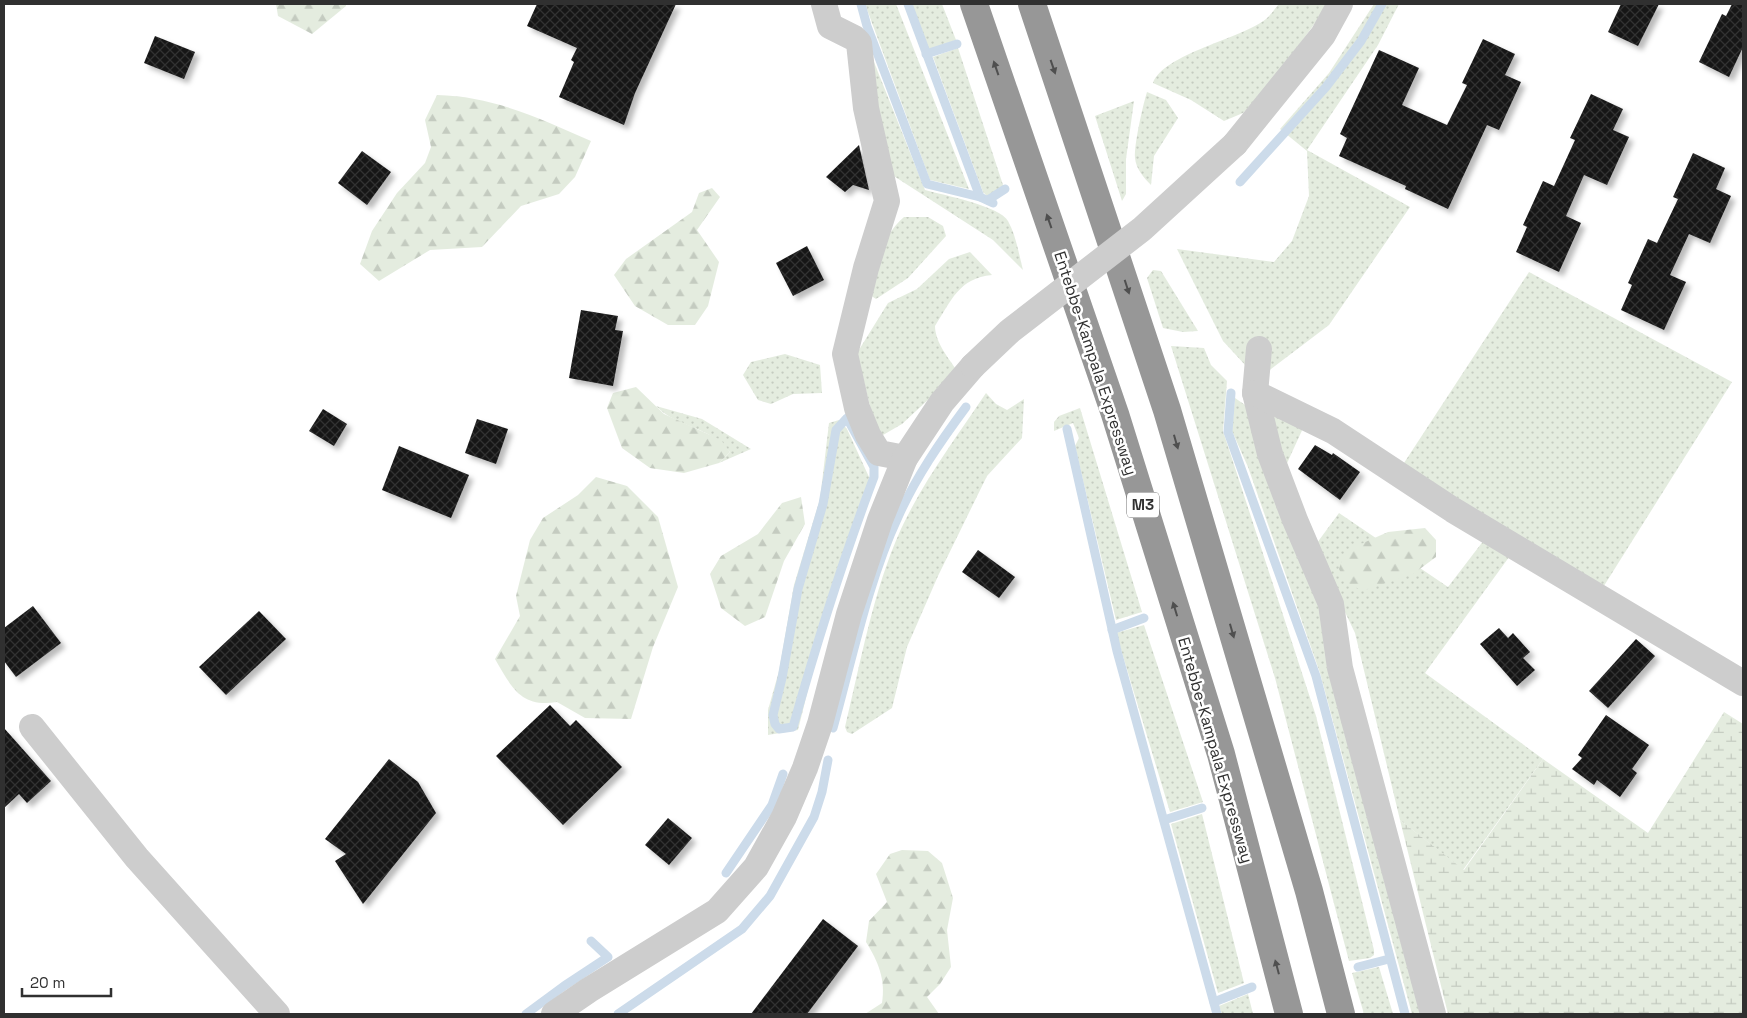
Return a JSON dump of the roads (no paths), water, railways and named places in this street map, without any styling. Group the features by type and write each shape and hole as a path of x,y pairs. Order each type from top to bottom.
{"highway":[{"name":"Entebbe-Kampala Expressway","path":"974,4 1115,414 1220,754 1289,1014"},
{"path":"1032,4 1167,410 1309,891 1341,1014"}],"street":[{"path":"824,4 830,26 854,38 860,48 866,108 887,201 866,268 845,354 852,392 868,435 879,453 905,458"},
{"path":"554,1014 718,911 756,866 784,817 805,768 820,724 849,614 880,520 905,458 942,402 973,366 1010,331 1142,229 1235,144 1322,35 1340,4"},
{"path":"1259,349 1255,393 1270,454 1295,520 1331,604 1340,668 1433,1014"},
{"path":"1255,393 1333,431 1453,510 1743,683"},
{"path":"32,727 137,858 277,1014"}],"waterway":[{"path":"861,4 867,26 927,184 980,197 993,203"},
{"path":"908,4 980,197"},
{"path":"1240,182 1326,87 1361,41 1382,4"},
{"path":"926,54 957,44"},
{"path":"988,200 1005,189"},
{"path":"1231,393 1228,432 1316,676 1405,1014"},
{"path":"833,728 869,594 887,542 905,502 921,474 966,407"},
{"path":"847,418 874,467 874,477 831,601 793,727 779,729 775,724 773,715 782,678 798,589 823,504 836,430 847,418"},
{"path":"1067,429 1117,651 1217,1014"},
{"path":"1112,630 1144,618"},
{"path":"618,1014 742,929 770,896 814,817 822,792 828,760"},
{"path":"726,873 772,805 783,774"},
{"path":"1164,820 1202,808"},
{"path":"526,1014 608,957 591,941"},
{"path":"1358,967 1389,959"},
{"path":"1214,1002 1252,987"}]}
